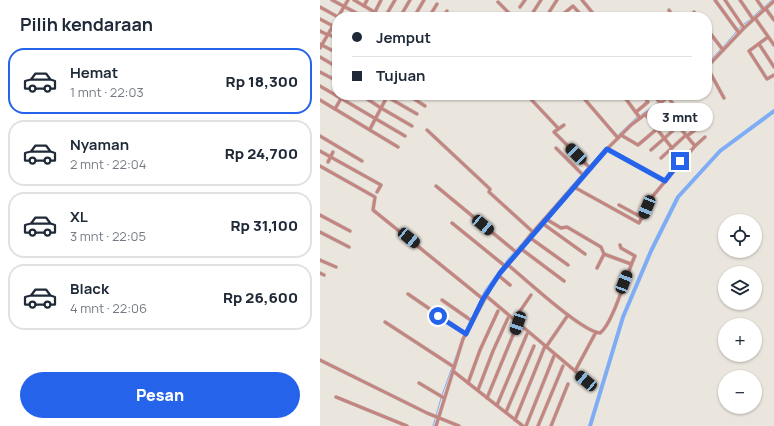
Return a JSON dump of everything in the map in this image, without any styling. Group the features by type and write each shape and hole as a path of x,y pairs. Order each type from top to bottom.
{"street":[{"path":"332,0 355,12"},
{"path":"341,12 348,0"},
{"path":"354,0 375,12 381,0"},
{"path":"364,6 367,0"},
{"path":"388,12 396,0"},
{"path":"403,12 410,0"},
{"path":"417,12 424,0"},
{"path":"520,7 525,0"},
{"path":"534,12 542,0"},
{"path":"549,12 557,0"},
{"path":"582,0 592,12"},
{"path":"714,0 739,33"},
{"path":"725,0 744,28"},
{"path":"740,0 774,45"},
{"path":"758,0 774,20"},
{"path":"498,2 508,12"},
{"path":"712,61 754,18 774,2"},
{"path":"432,12 437,4"},
{"path":"566,12 573,6 578,12"},
{"path":"320,8 332,14"},
{"path":"320,19 332,23"},
{"path":"332,28 321,46 332,51"},
{"path":"320,31 332,36"},
{"path":"712,36 723,50"},
{"path":"768,37 749,52 766,79 774,74"},
{"path":"758,44 774,67"},
{"path":"320,58 332,64"},
{"path":"320,72 332,78"},
{"path":"712,75 724,98"},
{"path":"320,86 332,92"},
{"path":"320,100 398,147"},
{"path":"335,109 340,100"},
{"path":"347,100 405,136"},
{"path":"369,100 412,126"},
{"path":"370,129 384,100"},
{"path":"393,100 417,114"},
{"path":"416,100 425,106"},
{"path":"532,100 558,128"},
{"path":"585,100 618,138"},
{"path":"627,100 640,118"},
{"path":"636,112 648,102 647,100"},
{"path":"436,426 436,417 466,334 485,295 498,275 533,232 607,149 640,118 664,100"},
{"path":"672,100 678,111"},
{"path":"621,135 638,145 685,106"},
{"path":"645,114 672,148"},
{"path":"671,117 694,146"},
{"path":"651,150 692,117"},
{"path":"564,125 554,132 590,168"},
{"path":"661,158 686,136 699,127"},
{"path":"427,130 490,189 489,192 533,232"},
{"path":"320,136 362,161"},
{"path":"574,187 639,223 650,200 694,146 705,137"},
{"path":"556,148 584,176"},
{"path":"607,149 665,181"},
{"path":"320,151 381,185 377,192"},
{"path":"328,162 333,152"},
{"path":"320,166 375,197 373,210 483,299"},
{"path":"436,186 516,252"},
{"path":"619,205 642,218"},
{"path":"320,215 350,231"},
{"path":"546,218 561,228 567,227 601,247 604,254 631,264"},
{"path":"542,222 585,254"},
{"path":"452,223 568,315 596,332 603,331 611,317 635,254 621,248 620,245"},
{"path":"320,232 349,247"},
{"path":"530,237 568,265"},
{"path":"520,248 564,281"},
{"path":"597,268 604,254"},
{"path":"320,260 336,267"},
{"path":"320,273 324,275"},
{"path":"498,275 510,284"},
{"path":"408,294 466,334"},
{"path":"485,295 586,381"},
{"path":"514,320 532,295"},
{"path":"442,300 472,321"},
{"path":"468,383 480,350 498,311"},
{"path":"515,420 546,347 568,315"},
{"path":"478,390 492,351 508,318"},
{"path":"385,322 454,367"},
{"path":"487,398 518,323"},
{"path":"575,371 596,332"},
{"path":"497,405 526,334"},
{"path":"506,412 534,346"},
{"path":"453,371 515,420 525,426 554,356"},
{"path":"320,360 436,417 459,426"},
{"path":"538,426 563,366"},
{"path":"419,383 444,398"},
{"path":"551,426 568,384"},
{"path":"336,397 407,426"}],"waterway":[{"path":"764,7 772,0"},
{"path":"754,16 761,9"},
{"path":"744,24 751,19"},
{"path":"723,47 736,32"},
{"path":"712,59 720,50"},
{"path":"641,115 657,103"},
{"path":"590,426 623,317 651,251 678,197 720,151 774,111"},
{"path":"618,135 637,117"},
{"path":"590,165 616,138"},
{"path":"471,319 485,290 508,259 587,168"},
{"path":"465,331 470,321"},
{"path":"442,395 464,334"},
{"path":"433,426 441,398"}],"route":[{"path":"438,316 466,334 483,299 500,273 532,233 607,149 665,181 680,161"}]}
